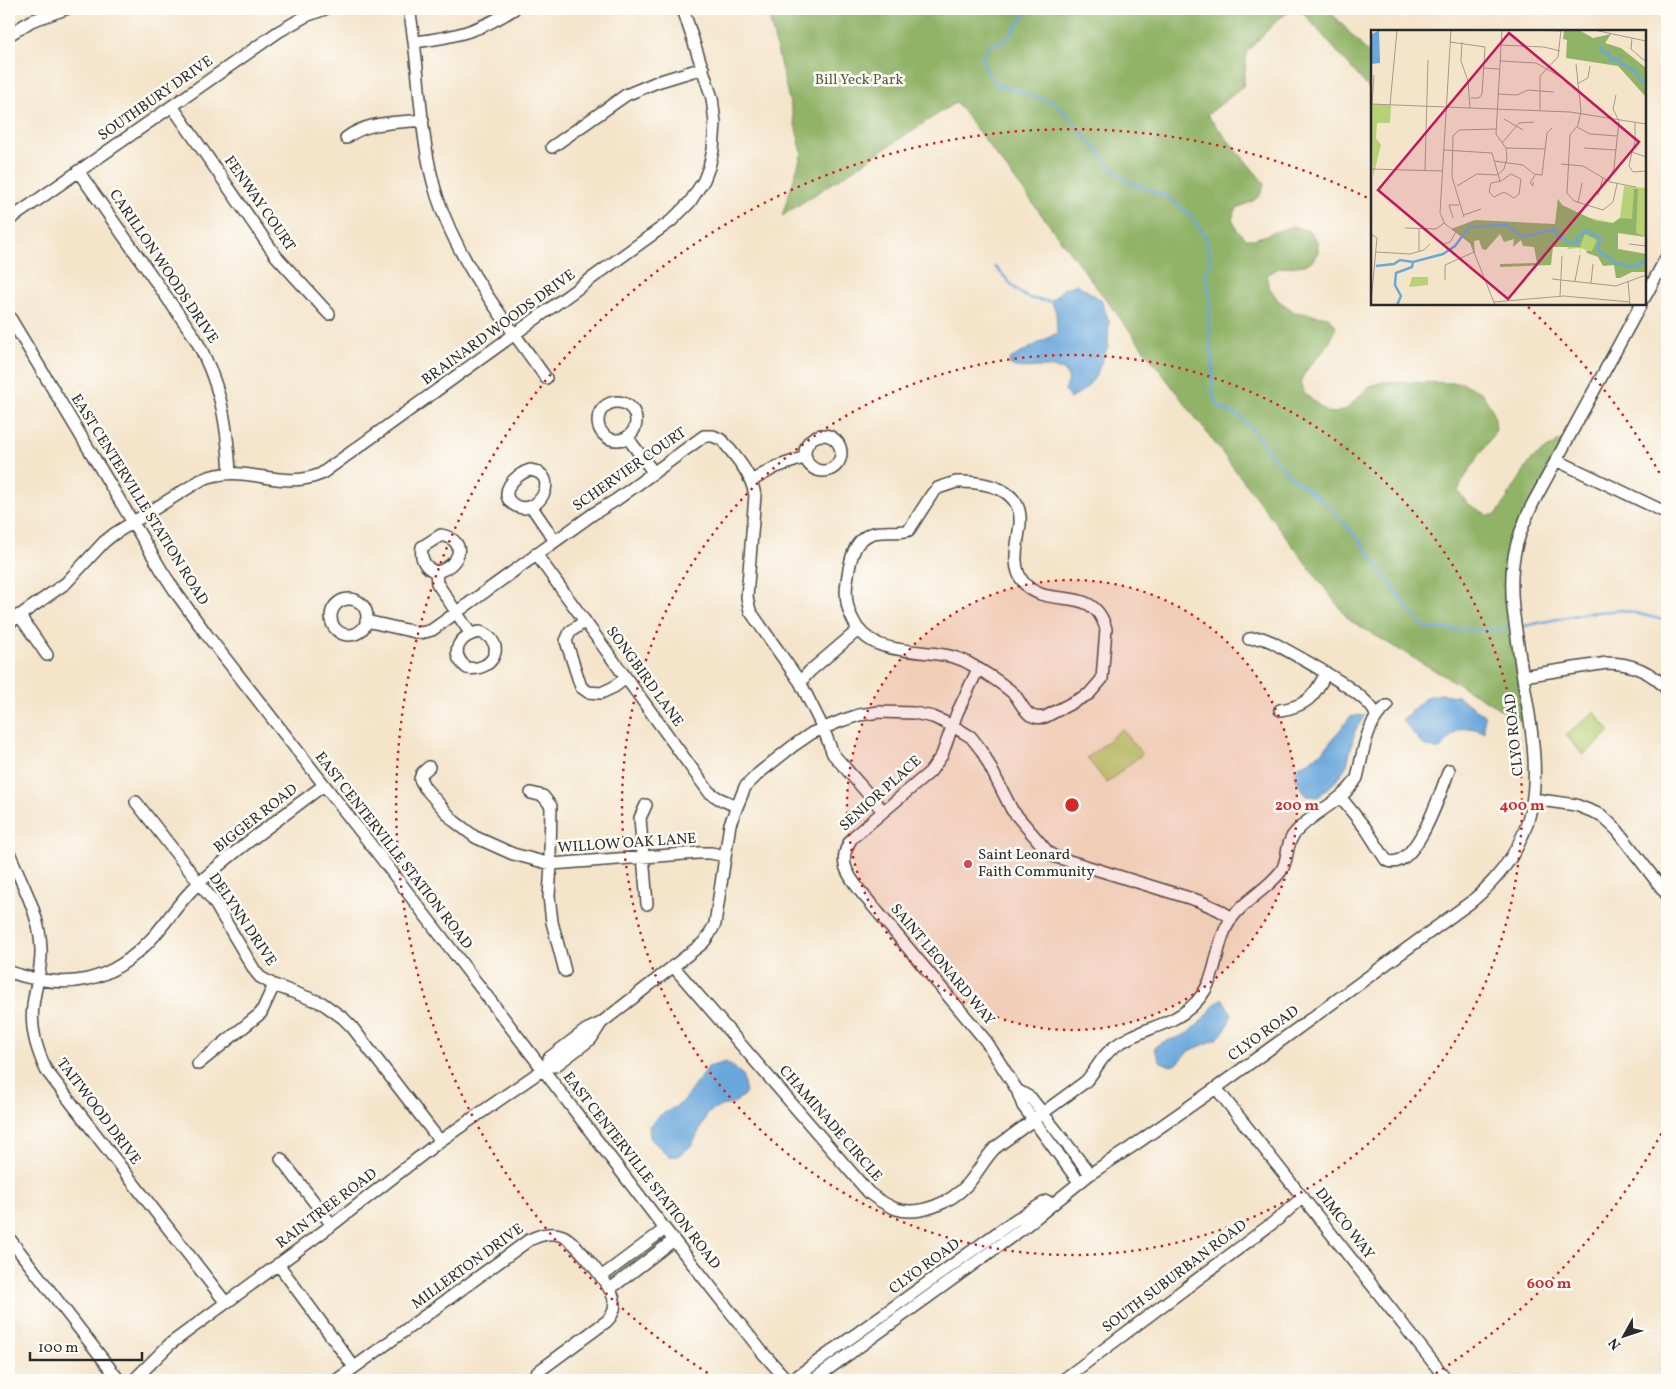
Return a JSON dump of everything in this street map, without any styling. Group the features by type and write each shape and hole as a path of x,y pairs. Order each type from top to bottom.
{"street":[{"path":"9,35 31,21 66,9"},
{"name":"SOUTHBURY DRIVE","path":"9,220 278,32 306,16 325,9"},
{"path":"409,9 428,157 433,180 449,228 472,275 546,378"},
{"path":"414,42 462,34 484,26 514,9"},
{"name":"BRAINARD WOODS DRIVE","path":"9,623 66,583 104,542 201,480 217,474 230,473 290,481 311,478 321,474 515,335 680,213 697,192 709,167 715,137 714,109 684,9"},
{"path":"552,147 626,95 702,68"},
{"name":"FENWAY COURT","path":"172,106 276,256 329,314"},
{"path":"346,138 362,128 370,126 422,120"},
{"name":"CARILLON WOODS DRIVE","path":"78,171 194,336 203,353 218,388 225,417 230,473"},
{"path":"1646,295 1667,256"},
{"name":"CLYO ROAD","path":"792,1380 1015,1220 1130,1148 1216,1088 1346,994 1483,891 1506,866 1525,829 1535,785 1534,746 1511,587 1511,570 1518,537 1533,502 1640,305"},
{"name":"EAST CENTERVILLE STATION ROAD","path":"9,316 177,594 324,785 546,1067 665,1229 762,1352 787,1380"},
{"name":"SCHERVIER COURT","path":"366,621 421,633 432,630 555,540 654,473 704,436 718,437 751,480 755,495 748,603 754,618 800,682 823,728 833,754 883,811"},
{"path":"627,437 654,473"},
{"path":"751,480 776,467 806,457"},
{"path":"1556,460 1667,513"},
{"path":"964,482 995,486 1009,493 1016,503 1019,512 1020,522 1016,561 1019,575 1024,583 1035,592 1084,602 1095,608 1100,614 1106,629 1102,679 1083,698 1045,717 1038,718 1029,714 1013,694 978,669 969,662 953,657 880,645 871,641 858,630 850,614 846,596 851,558 861,540 874,533 909,530 912,528 927,499 938,488 947,484 964,482"},
{"path":"531,506 555,540"},
{"name":"SONGBIRD LANE","path":"536,554 708,792 736,806"},
{"path":"436,572 437,583 470,633"},
{"path":"20,615 47,654"},
{"path":"585,621 570,632 566,641 581,687 588,692 601,693 614,687 626,678"},
{"path":"800,682 810,671 858,630"},
{"path":"1248,639 1262,638 1272,642 1326,673 1373,708 1376,716"},
{"path":"1523,676 1617,663 1629,665 1647,672 1667,690"},
{"name":"SENIOR PLACE","path":"844,860 847,846 852,838 930,772 942,755 957,713 978,669"},
{"path":"1280,710 1295,708 1308,700 1314,695 1326,673"},
{"name":"CHAMINADE CIRCLE","path":"673,966 862,1185 881,1202 896,1209 911,1211 926,1209 943,1203 968,1185 988,1155 1085,1082 1094,1073 1105,1054 1126,1039 1178,1017 1202,995 1210,983 1222,939 1232,918 1246,902 1280,873 1284,866 1290,842 1296,832 1341,798 1357,778 1366,741 1376,716 1388,706"},
{"name":"RAIN TREE ROAD","path":"134,1380 170,1344 332,1225 440,1141 546,1067 550,1058 586,1030 601,1023 703,943 715,924 730,824 745,787 793,746 823,728 841,721 879,712 914,713 933,717 953,726 971,737 982,750 1012,810 1053,856 1199,901 1232,918"},
{"name":"WILLOW OAK LANE","path":"429,767 422,773 420,779 425,788 472,842 552,864 698,853 725,856"},
{"path":"1341,798 1366,829 1386,860 1397,861 1410,852 1425,831 1449,770"},
{"name":"BIGGER ROAD","path":"9,972 39,980 64,982 83,980 105,973 120,965 145,945 199,883 324,785"},
{"path":"531,793 543,796 551,806 550,855 552,864 549,896 552,922 565,971"},
{"path":"1533,799 1576,805 1601,815 1617,830 1667,895"},
{"name":"DELYNN DRIVE","path":"136,802 223,916 254,971 274,985 322,1003 343,1018 440,1141"},
{"path":"646,805 640,818 647,904"},
{"name":"TAITWOOD DRIVE","path":"10,855 29,896 39,927 41,951 39,980 33,1006 33,1030 39,1055 46,1070 226,1303"},
{"name":"SAINT LEONARD WAY","path":"844,860 845,868 850,878 986,1041 1017,1090 1022,1106 1038,1118 1090,1174"},
{"path":"198,1064 261,1013 274,985"},
{"name":"DIMCO WAY","path":"1216,1088 1447,1380"},
{"name":"SAINT LEONARD WAY","path":"1038,1118 1078,1182"},
{"path":"281,1159 332,1225"},
{"name":"CLYO ROAD","path":"813,1380 824,1376 1022,1229 1078,1182"},
{"name":"SOUTH SUBURBAN ROAD","path":"1063,1380 1278,1219 1303,1197"},
{"path":"601,1277 665,1229"},
{"name":"MILLERTON DRIVE","path":"337,1380 529,1240 540,1235 554,1234 570,1240 610,1289"},
{"path":"9,1238 119,1380"},
{"path":"530,1380 539,1371 612,1316 615,1303 610,1289 674,1240"},
{"path":"278,1264 354,1368"}],"green space":[{"name":"Bill Yeck Park","path":"767,9 1294,9 1277,20 1247,52 1243,87 1207,115 1264,183 1259,196 1237,208 1232,219 1237,230 1246,239 1254,239 1293,226 1309,231 1318,242 1318,252 1313,260 1305,265 1279,268 1267,275 1268,286 1279,301 1295,312 1328,317 1336,325 1329,343 1308,368 1300,383 1305,394 1327,412 1336,413 1346,409 1370,386 1383,382 1462,383 1482,393 1494,413 1496,430 1463,480 1458,491 1467,503 1489,516 1497,514 1532,459 1571,433 1533,503 1511,570 1531,727 1349,620 956,102 782,216 802,153"},
{"path":"1300,9 1328,9 1371,56 1371,91"},
{"path":"1594,712 1610,732 1583,755 1566,735"},
{"path":"1122,729 1142,754 1107,783 1087,758"}],"water":[{"path":"1077,284 1101,300 1109,321 1108,346 1096,376 1085,389 1070,399 1065,390 1069,380 1064,370 1045,367 1020,368 1009,364 1010,359 1057,333 1056,312 1051,301 1063,289"},
{"path":"1441,694 1457,696 1484,715 1484,732 1467,728 1457,731 1439,750 1423,745 1402,720 1426,697"},
{"path":"1365,714 1355,731 1347,765 1335,782 1318,797 1306,796 1295,777 1298,766 1307,763 1324,750 1350,717"},
{"path":"1222,998 1232,1014 1225,1031 1217,1039 1189,1051 1177,1064 1171,1066 1161,1062 1154,1048 1189,1032"},
{"path":"726,1062 742,1074 746,1093 733,1104 721,1106 708,1113 692,1145 679,1156 668,1156 650,1138 649,1126 659,1116 682,1103 708,1067"}],"waterway":[{"path":"1029,9 1006,40 988,46 983,55 985,71 998,85 1055,103 1067,114 1113,169 1127,181 1168,197 1190,215 1206,237 1211,262 1205,275 1210,294 1209,329 1213,370 1212,392 1219,407 1241,417 1289,475 1329,506 1363,545 1410,611 1426,629 1502,630 1511,628"},
{"path":"995,267 1020,293 1036,300 1053,302"},
{"path":"1519,627 1587,613 1623,610 1667,621"}],"place":[{"name":"Saint Leonard Faith Community","path":"968,864"}]}
